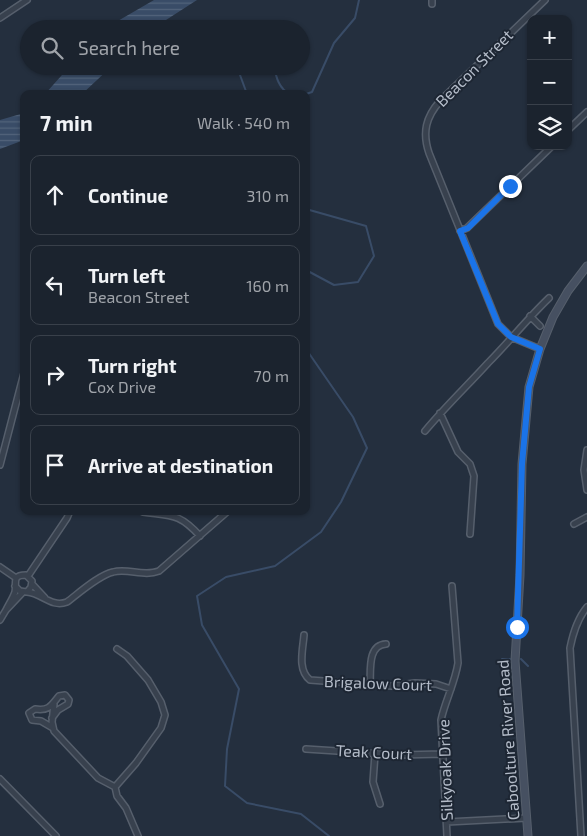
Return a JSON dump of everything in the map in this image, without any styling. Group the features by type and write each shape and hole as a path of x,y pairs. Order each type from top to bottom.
{"main road":[{"name":"Caboolture River Road","path":"528,836 515,662 520,575 523,454 529,387 540,349 558,308 568,290 587,266"}],"street":[{"path":"0,18 27,0"},
{"name":"Beacon Street","path":"540,349 511,337 498,324 425,142 425,130 431,111 440,101 545,0"},
{"path":"572,126 587,112"},
{"path":"460,231 468,228 548,150"},
{"path":"425,431 530,316 549,298"},
{"path":"530,316 540,326"},
{"path":"0,465 20,388"},
{"path":"440,413 458,452 470,464 474,476 470,534"},
{"path":"587,450 584,470 587,490"},
{"path":"28,576 68,515"},
{"path":"165,515 179,517 188,522 200,536"},
{"path":"15,586 56,604 67,602 112,572 146,574 159,571 224,515"},
{"path":"574,524 587,517"},
{"path":"0,567 16,578"},
{"path":"16,578 23,574 28,576 32,584 45,598"},
{"path":"0,620 15,591 16,578"},
{"path":"6,610 32,584"},
{"name":"Silkyoak Drive","path":"447,836 441,720 458,664 452,586"},
{"path":"582,836 570,648 572,634 587,606"},
{"name":"Brigalow Court","path":"304,635 302,668 307,677 316,682 392,686 436,684 451,689"},
{"path":"370,684 372,654 375,647 379,644 386,644"},
{"path":"115,787 136,763 161,728 165,715 161,702 148,680 117,649"},
{"path":"52,718 58,710 68,704 68,697 63,694 48,709 32,709 29,713 32,720 41,721 53,728"},
{"path":"54,704 52,718 56,734 98,778 115,787 117,796 126,808 138,836"},
{"name":"Teak Court","path":"306,748 375,754 443,754"},
{"path":"375,754 373,782 380,804"},
{"path":"0,779 56,836"},
{"path":"447,822 527,818"}],"water":[{"path":"154,0 197,0 166,20 120,20"},
{"path":"62,75 102,75 86,90 49,90"},
{"path":"20,114 20,142 0,149 0,120"}],"waterway":[{"path":"310,93 312,92 334,43 355,18 359,0"},
{"path":"240,75 246,90"},
{"path":"276,75 284,90"},
{"path":"310,210 366,226 374,256 358,282 334,285 310,272"},
{"path":"310,355 353,417 367,448 341,502 321,532 275,566 226,577 197,596 202,625 239,689 227,749 225,786 247,803 301,814 329,836"},
{"path":"502,659 510,659"},
{"path":"521,659 528,666"}],"route":[{"path":"510,186 468,228 460,231 498,324 511,337 540,349 529,387 522,464 517,627"}]}
